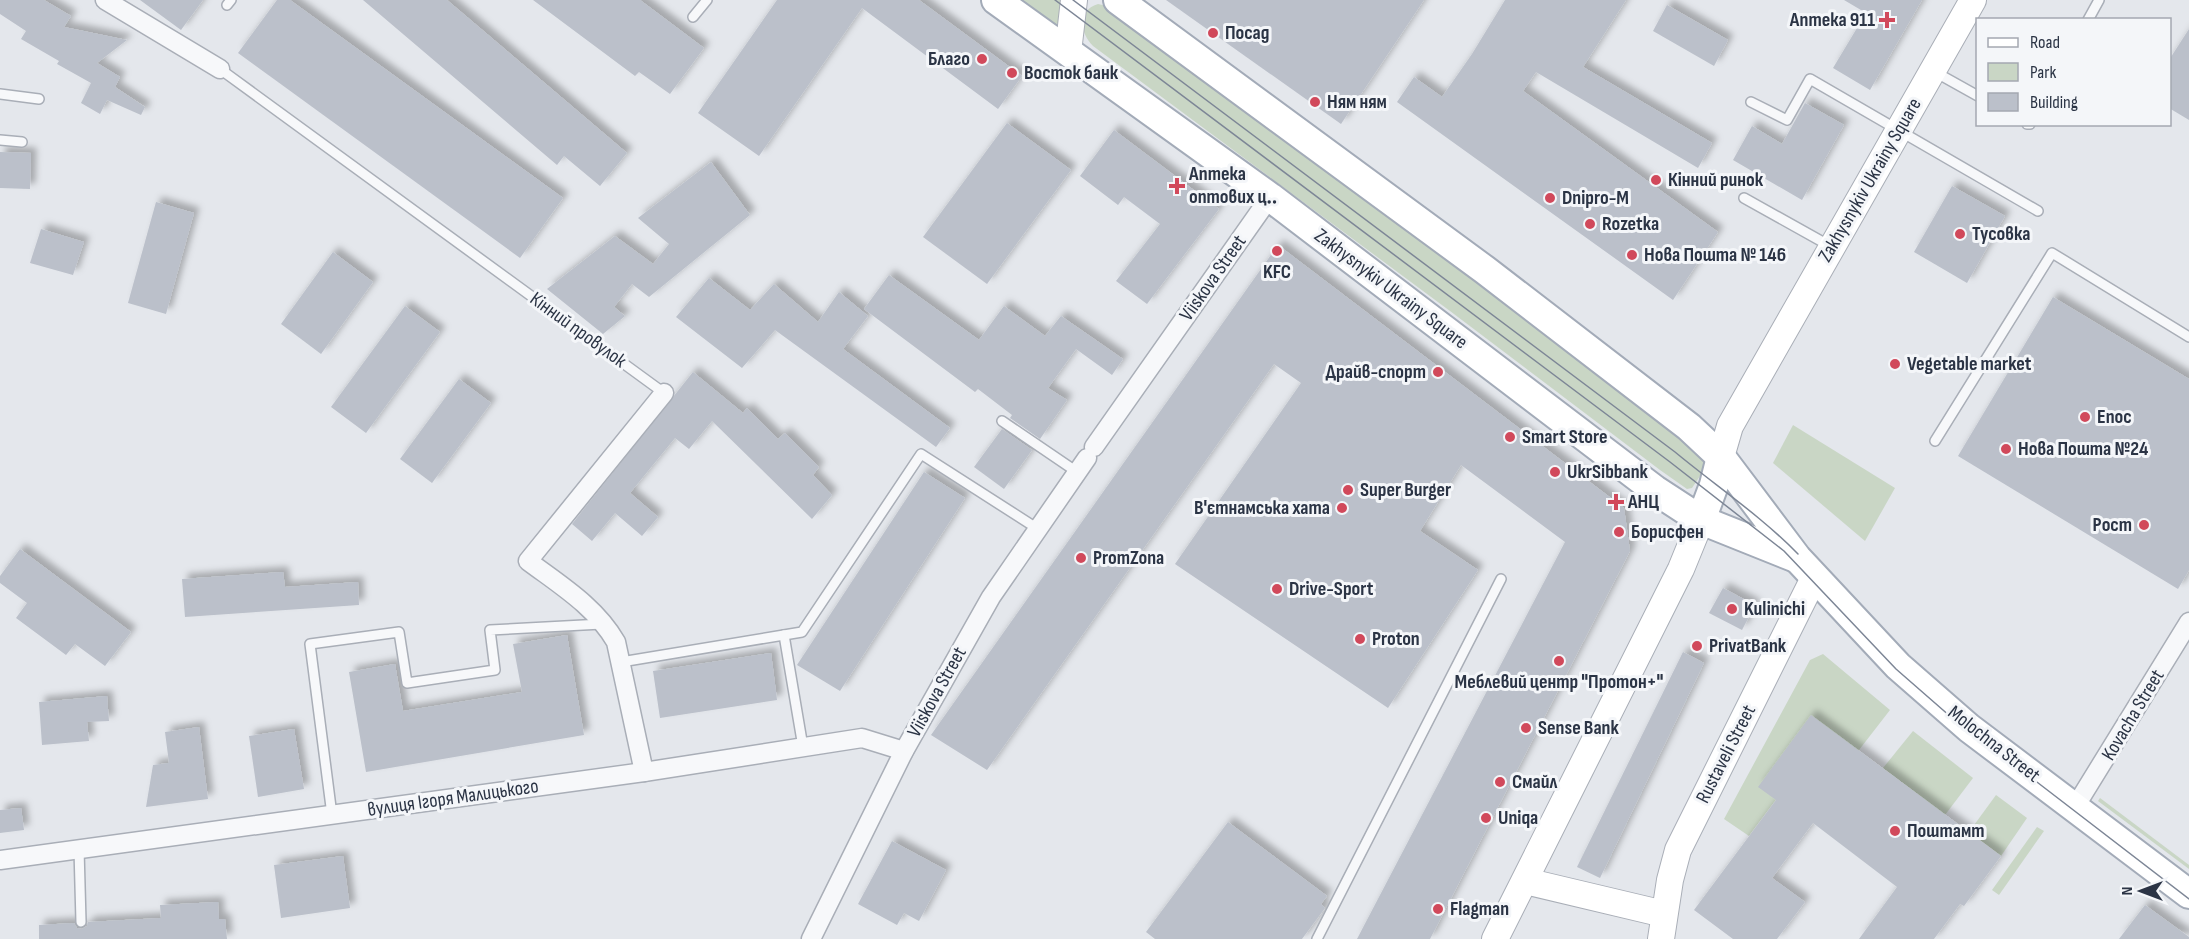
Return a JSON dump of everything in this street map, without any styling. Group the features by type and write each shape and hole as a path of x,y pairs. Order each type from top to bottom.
{"main road":[{"name":"Zakhysnykiv Ukrainy Square","path":"996,0 1270,197 1645,483 1701,520 1806,568"},
{"path":"1118,0 1485,270 1689,427 1721,456 1806,568"},
{"path":"1701,520 1714,485 1721,456"},
{"name":"Molochna Street","path":"1806,568 1907,674 1969,728 2189,894"}],"street":[{"name":"Кінний провулок","path":"105,0 220,69"},
{"path":"1068,52 1074,0"},
{"name":"Zakhysnykiv Ukrainy Square","path":"1721,456 1730,426 1973,0"},
{"name":"Viiskova Street","path":"811,939 904,751 991,597 1270,197"},
{"name":"Кінний провулок","path":"644,772 616,642 606,624 576,596 528,561 664,393"},
{"path":"1495,939 1678,575 1701,520"},
{"name":"Rustaveli Street","path":"1662,927 1678,850 1806,568"},
{"name":"Kovacha Street","path":"2075,807 2189,622"},
{"name":"вулиця Ігоря Малицького","path":"0,860 644,772 862,738 904,751"},
{"path":"1524,881 1662,927"}],"lane":[{"path":"693,17 706,0"},
{"path":"2089,18 2099,0"},
{"name":"Кінний провулок","path":"220,69 664,393"},
{"path":"1932,71 1976,95"},
{"path":"1751,102 1787,120 1810,79 2038,211"},
{"path":"0,94 39,99"},
{"path":"0,140 22,142"},
{"path":"1744,198 1832,248"},
{"path":"1935,441 2052,253 2189,337"},
{"path":"1002,421 1086,459"},
{"path":"621,662 802,632 921,454 1038,529"},
{"path":"1317,939 1501,579"},
{"path":"332,814 310,644 399,632 407,682 495,670 490,630 606,624"},
{"path":"784,635 803,747"},
{"path":"80,849 81,922"}],"green space":[{"path":"1018,0 1062,0 1058,23 1055,25"},
{"path":"1098,4 1107,6 1130,20 1676,434 1706,462 1706,467 1692,488 1687,489 1660,470 1093,46 1085,35 1082,23 1086,12"},
{"path":"1793,425 1895,488 1865,541 1773,463"},
{"path":"1823,654 1890,710 1859,750 1776,800 1749,836 1724,819 1810,660"},
{"path":"1913,731 1973,778 1945,815 1883,768"},
{"path":"1996,795 2027,818 2001,856 1969,832"},
{"path":"2100,798 2189,865 2189,869 2098,801"},
{"path":"2037,827 2044,831 1999,895 1992,890"}],"building":[{"path":"0,0 44,0 71,16 64,27 127,40 97,63 120,77 115,87 145,107 141,115 107,100 100,114 81,103 91,83 57,64 59,61 21,39 26,31 0,14"},
{"path":"140,0 203,0 181,30"},
{"path":"277,0 290,0 563,198 520,258 238,53"},
{"path":"363,0 447,0 627,153 600,186 564,156 557,165"},
{"path":"533,0 640,0 704,48 670,94 639,72 635,76"},
{"path":"777,0 919,0 1022,76 998,109 862,8 759,156 698,113"},
{"path":"1166,0 1424,0 1341,124"},
{"path":"1505,0 1626,0 1583,67 1712,143 1698,168 1536,72 1523,91 1718,232 1673,300 1397,102 1414,77 1442,97"},
{"path":"1844,0 1922,0 1870,90 1833,68 1866,13"},
{"path":"1667,5 1728,40 1714,66 1653,31"},
{"path":"2189,29 2189,120 2171,109 2171,57"},
{"path":"1805,103 1844,125 1802,200 1733,160 1752,126 1782,144"},
{"path":"1007,123 1071,170 987,284 923,237"},
{"path":"1114,130 1219,209 1147,304 1116,281 1160,224 1124,197 1118,205 1080,176"},
{"path":"0,152 31,153 30,189 0,188"},
{"path":"711,162 750,215 649,297 632,284 614,307 625,316 603,334 547,289 615,236 653,264 669,244 638,218"},
{"name":"Тусовка","path":"1952,186 2005,216 1967,283 1914,252"},
{"path":"156,202 194,213 166,314 128,303"},
{"path":"41,229 84,242 73,275 30,263"},
{"name":"Proton","path":"1278,245 1624,508 1630,551 1430,939 1357,939 1565,542 1461,465 1420,531 1478,570 1388,708 1175,564 1301,383 1274,364 987,770 931,735"},
{"path":"333,252 373,282 321,354 281,324"},
{"path":"889,275 979,340 1004,306 1045,336 1061,316 1123,359 1112,375 1076,349 1048,388 1067,400 1040,439 1010,418 1012,415 978,389 975,392 864,309"},
{"path":"709,278 750,310 774,284 818,322 839,292 868,316 843,349 950,428 936,447 775,330 742,368 676,317"},
{"name":"Епос","path":"2053,297 2189,379 2189,570 2178,589 1958,456"},
{"path":"405,306 440,332 366,433 331,407"},
{"path":"693,372 743,413 747,408 778,439 785,433 819,467 813,475 832,495 812,519 712,421 689,449 675,438 630,493 658,517 642,536 615,513 592,541 572,524"},
{"path":"459,379 491,403 432,483 400,459"},
{"path":"1002,429 1032,450 1004,489 974,467"},
{"path":"924,472 965,498 840,691 797,665"},
{"path":"20,549 131,632 105,666 75,644 66,655 16,618 27,603 0,583 0,576"},
{"path":"283,572 285,587 358,582 359,605 185,617 182,579"},
{"name":"Kulinichi","path":"1723,588 1755,605 1742,630 1709,613"},
{"path":"567,635 584,735 366,772 349,672 395,664 403,711 522,692 513,644"},
{"path":"1683,652 1704,663 1600,878 1577,867"},
{"path":"771,653 777,700 660,718 653,671"},
{"path":"107,696 109,721 87,722 89,741 42,745 39,702"},
{"name":"Поштамт","path":"1811,715 2001,856 1964,906 1960,904 1934,939 1859,939 1897,887 1813,823 1772,878 1805,902 1777,939 1733,939 1694,910 1776,800 1758,787"},
{"path":"199,727 208,799 146,807 153,765 169,763 165,732"},
{"path":"294,729 304,789 258,797 249,736"},
{"path":"21,808 24,830 0,833 0,810"},
{"path":"1228,822 1327,896 1321,904 1325,908 1302,939 1155,939 1146,932"},
{"path":"892,841 946,870 919,921 904,913 897,925 858,904"},
{"path":"343,856 350,908 281,918 274,865"},
{"path":"218,902 219,919 225,919 227,939 39,939 39,925 74,923 77,928 82,929 87,926 88,922 161,918 160,905"},
{"path":"2145,905 2189,937 2189,939 2119,939"}],"tram line":[{"path":"1055,0 1670,462 1784,551 1896,669 1967,731 2189,899"},
{"path":"1073,0 1675,452 1754,514 1798,554"}],"place":[{"name":"Аптека 911","path":"1887,20"},
{"name":"Посад","path":"1213,33"},
{"name":"Благо","path":"982,59"},
{"name":"Восток банк","path":"1012,73"},
{"name":"Ням ням","path":"1315,102"},
{"name":"Кінний ринок","path":"1656,180"},
{"name":"Аптека оптових ц‥","path":"1177,186"},
{"name":"Dnipro-M","path":"1550,198"},
{"name":"Rozetka","path":"1590,224"},
{"name":"Тусовка","path":"1960,234"},
{"name":"KFC","path":"1277,251"},
{"name":"Нова Пошта № 146","path":"1632,255"},
{"name":"Vegetable market","path":"1895,364"},
{"name":"Драйв-спорт","path":"1438,372"},
{"name":"Епос","path":"2085,417"},
{"name":"Smart Store","path":"1510,437"},
{"name":"Нова Пошта №24","path":"2006,449"},
{"name":"UkrSibbank","path":"1555,472"},
{"name":"Super Burger","path":"1348,490"},
{"name":"АНЦ","path":"1616,502"},
{"name":"В'єтнамська хата","path":"1342,508"},
{"name":"Рост","path":"2144,525"},
{"name":"Борисфен","path":"1619,532"},
{"name":"PromZona","path":"1081,558"},
{"name":"Drive-Sport","path":"1277,589"},
{"name":"Kulinichi","path":"1732,609"},
{"name":"Proton","path":"1360,639"},
{"name":"PrivatBank","path":"1697,646"},
{"name":"Меблевий центр \"Протон+\"","path":"1559,661"},
{"name":"Sense Bank","path":"1526,728"},
{"name":"Смайл","path":"1500,782"},
{"name":"Uniqa","path":"1486,818"},
{"name":"Поштамт","path":"1895,831"},
{"name":"Flagman","path":"1438,909"}]}
